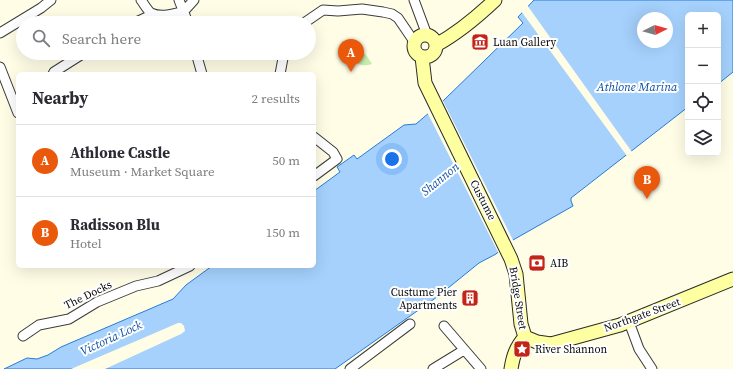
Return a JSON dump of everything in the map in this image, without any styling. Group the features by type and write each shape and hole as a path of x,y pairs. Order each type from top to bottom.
{"main road":[{"path":"436,45 449,38 470,22 495,0"},
{"path":"427,35 433,39 436,45 435,52 433,55 426,57 419,56 415,50 414,43 418,38 427,35"},
{"name":"Custume","path":"422,57 424,83 511,259"},
{"name":"Bridge Street","path":"511,259 516,274 521,324 525,337"},
{"name":"Northgate Street","path":"525,337 537,342 551,344 629,322 733,279"},
{"path":"511,369 514,352 518,344 525,337"}],"street":[{"path":"28,16 51,0"},
{"path":"141,0 150,13 161,16 184,11 194,0"},
{"path":"179,0 186,16"},
{"path":"414,0 427,35"},
{"path":"314,16 323,10 338,11 362,9 392,14 398,18 414,43"},
{"path":"0,33 16,23"},
{"path":"54,72 73,60"},
{"path":"198,60 201,72"},
{"path":"280,72 283,60"},
{"path":"0,67 16,105"},
{"path":"316,139 332,152 337,159 316,175"},
{"name":"The Docks","path":"23,336 39,325 69,319 97,302 136,286 158,281 186,268"},
{"path":"629,322 639,349 652,369"},
{"path":"350,369 410,324"},
{"path":"444,326 481,369"},
{"path":"433,369 464,350"}],"green space":[{"path":"342,41 363,52 372,64 359,64 341,52"}],"water":[{"path":"534,0 733,0 733,72 721,82 721,12 685,12 685,109 571,198 573,206 513,240 496,254 479,263 437,297 335,369 4,369 27,358 37,359 48,355 61,347 173,299 186,285 209,268 316,268 316,190 340,172 337,167 354,155 357,159 404,125 416,124 444,100 523,23 518,17"}],"pier":[{"path":"527,5 632,152 627,156 521,11"},
{"path":"442,99 514,242 499,254 427,112"},
{"path":"181,323 184,326 185,331 181,334 105,369 71,369"}],"place":[{"name":"Luan Gallery","path":"480,42"},
{"name":"Athlone Castle","path":"351,72"},
{"name":"Radisson Blu","path":"647,199"},
{"name":"AIB","path":"537,263"},
{"name":"Custume Pier Apartments","path":"470,298"},
{"name":"River Shannon","path":"522,349"}],"water label":[{"name":"Athlone Marina","path":"637,87"},
{"name":"Shannon","path":"440,179"},
{"name":"Victoria Lock","path":"111,338"}]}
